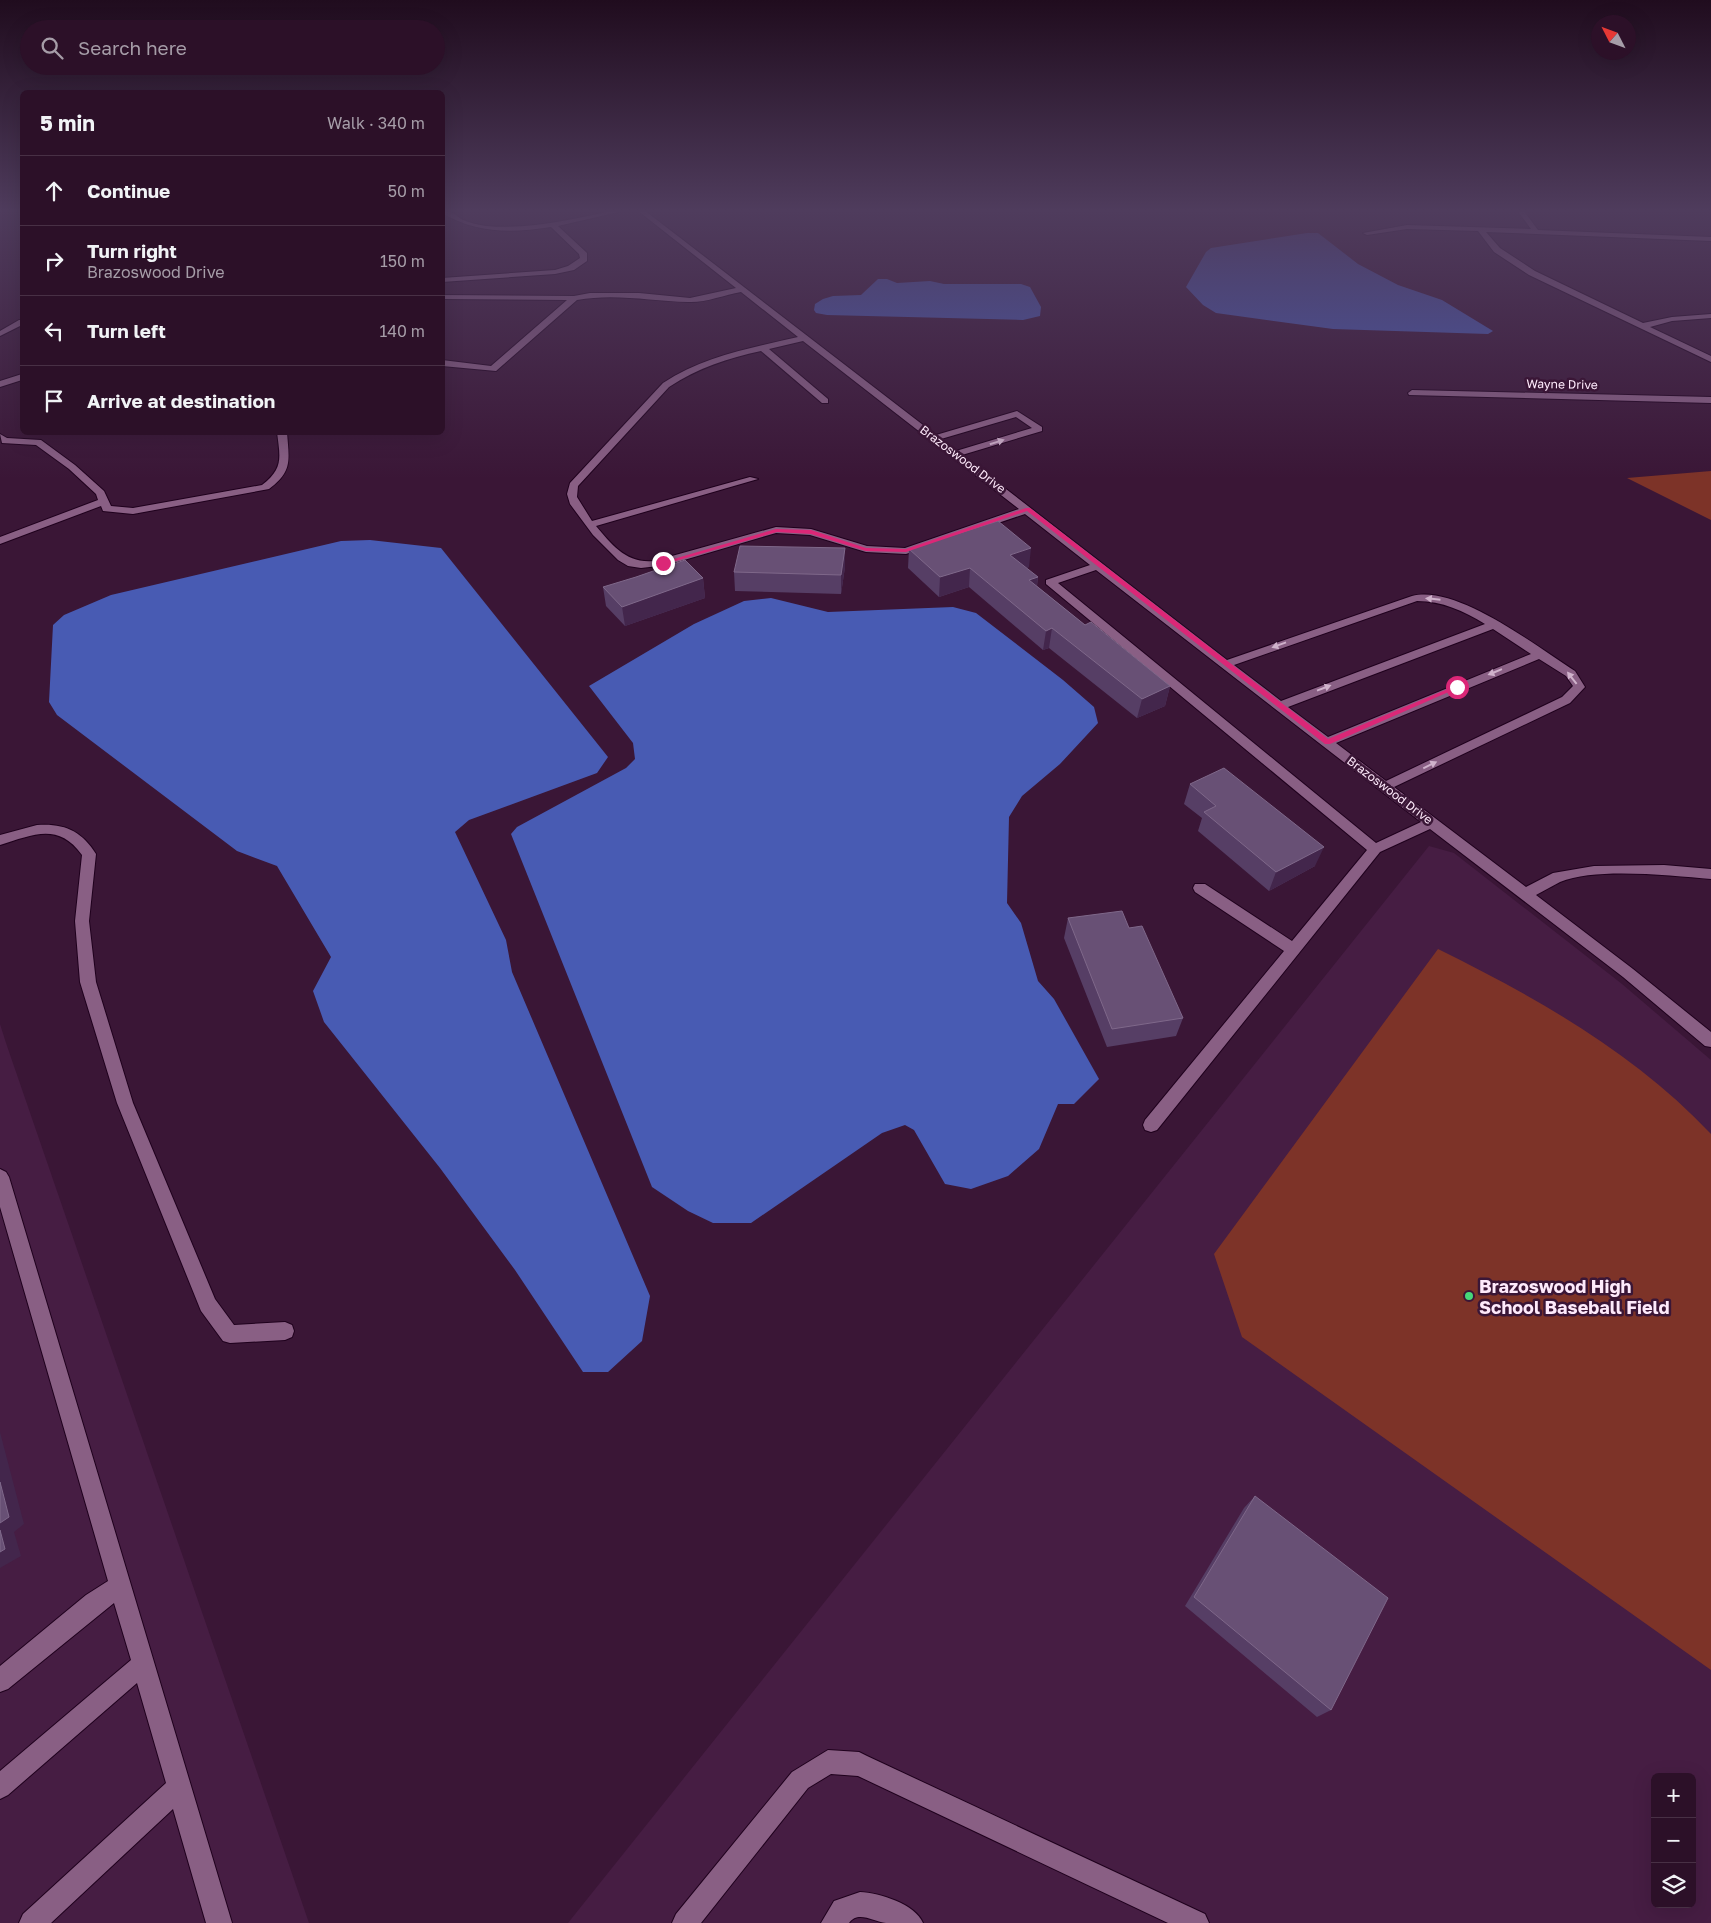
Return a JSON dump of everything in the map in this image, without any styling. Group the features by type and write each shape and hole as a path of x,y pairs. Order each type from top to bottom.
{"street":[{"path":"445,363 493,369 572,300"},
{"name":"Brazoswood Drive","path":"757,300 1279,706 1433,822 1711,1041"},
{"path":"1584,300 1711,359"},
{"path":"1643,326 1672,319 1711,316"},
{"path":"0,334 20,323"},
{"path":"805,338 702,364 682,373 666,384 573,485 571,494 576,506 619,557 630,563 646,566 663,563 776,530 811,532 866,549 906,551 1028,509"},
{"path":"764,349 825,401"},
{"path":"0,384 20,378"},
{"name":"Wayne Drive","path":"1412,392 1711,400"},
{"path":"935,438 1017,414 1039,429 955,454"},
{"path":"0,438 5,441 38,442 72,467 100,493 107,509 133,511 265,487 278,478 284,470 282,435"},
{"path":"591,524 754,479"},
{"path":"0,541 104,501"},
{"path":"1099,565 1050,582 1375,849"},
{"path":"1226,664 1416,598 1437,598 1474,612 1571,674 1579,687 1566,700 1386,786"},
{"path":"1279,706 1494,625"},
{"path":"1327,742 1540,654"},
{"path":"1151,1124 1375,849 1433,822"},
{"path":"0,840 24,832 55,829 74,836 89,854 82,921 88,982 125,1102 208,1305 230,1334 285,1331"},
{"path":"1525,894 1558,877 1594,871 1622,869 1664,870 1711,874"},
{"path":"1200,888 1294,949"},
{"path":"0,1177 179,1787 215,1921"},
{"path":"0,1681 94,1603 120,1586"},
{"path":"0,1787 119,1683 143,1665"},
{"path":"685,1923 800,1780 828,1762 859,1764 1196,1923"},
{"path":"32,1923 179,1787"},
{"path":"834,1923 844,1910 858,1906 877,1906 910,1923"}],"shaded area":[{"path":"1711,471 1711,520 1627,478"},
{"path":"1429,846 1454,853 1622,984 1711,1060 1711,1923 568,1923"},
{"name":"Brazoswood High School Baseball Field","path":"1438,949 1512,987 1617,1053 1682,1105 1711,1134 1711,1670 1242,1337 1214,1254"},
{"path":"0,1024 6,1043 309,1923 0,1923"}],"water":[{"path":"822,300 1037,300 1041,307 1040,316 1023,320 827,315 816,313 814,310 815,304"},
{"path":"1198,300 1441,300 1493,331 1488,334 1333,329 1216,313"},
{"path":"370,540 441,548 608,757 597,773 469,820 455,832 506,940 512,972 650,1296 642,1341 608,1372 583,1372 515,1270 440,1168 324,1022 313,991 331,957 277,866 237,851 57,715 49,702 53,625 64,615 111,595 341,541"},
{"path":"771,598 828,612 953,607 976,613 1063,680 1094,707 1098,723 1060,764 1022,796 1009,817 1007,903 1021,923 1038,981 1054,999 1099,1079 1074,1104 1058,1104 1039,1149 1008,1176 971,1189 945,1184 914,1130 905,1125 882,1133 751,1223 713,1223 688,1211 652,1187 511,834 517,827 626,768 635,759 633,743 589,686 694,624 744,601"}],"building":[{"path":"998,521 1031,548 1010,555 1038,577 1029,580 1085,625 1091,622 1170,686 1142,699 1052,628 1046,631 970,568 940,577 909,549"},
{"path":"740,546 845,548 841,575 734,572"},
{"path":"685,560 703,578 622,607 603,587 636,577"},
{"path":"1224,768 1324,847 1276,872 1204,812 1216,806 1190,784"},
{"path":"1122,911 1129,928 1142,926 1183,1018 1112,1029 1068,918"},
{"path":"0,1482 9,1517 0,1523"},
{"path":"1255,1496 1388,1598 1331,1710 1194,1597"},
{"path":"0,1530 5,1549 0,1552"}],"place":[{"name":"Brazoswood High School Baseball Field","path":"1469,1296"}],"route":[{"path":"663,563 776,530 811,532 866,549 887,552 906,551 1028,509 1327,742 1457,687"}]}
